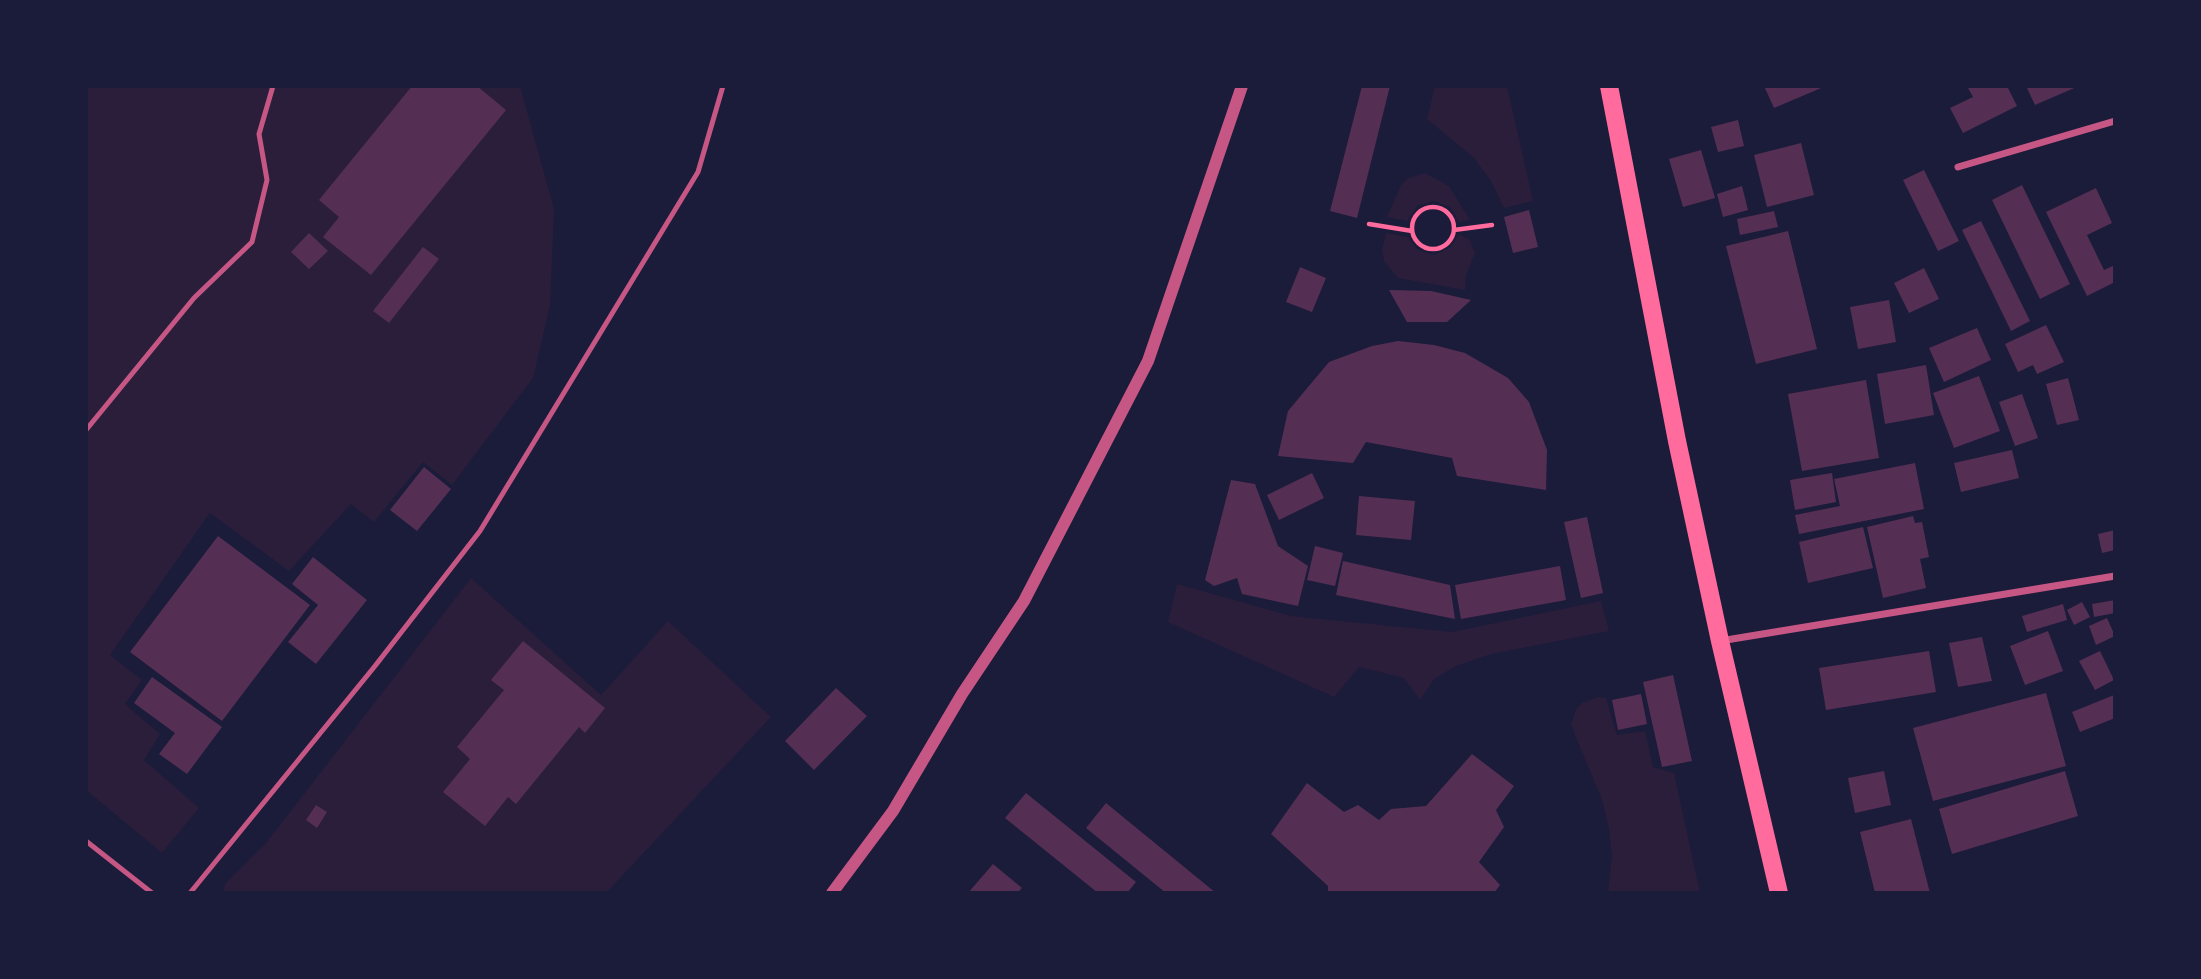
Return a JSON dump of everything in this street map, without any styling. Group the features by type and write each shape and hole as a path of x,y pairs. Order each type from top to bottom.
{"main road":[{"path":"1609,86 1677,441 1779,893"}],"street":[{"path":"832,893 893,811 962,694 1024,601 1142,373 1192,239 1242,86"},
{"path":"1958,167 2115,121"},
{"path":"1720,641 2115,576"}],"lane":[{"path":"86,430 194,298 252,243 267,180 258,134 273,86"},
{"path":"190,893 375,666 480,531 698,172 723,86"},
{"path":"86,841 152,893"}],"path":[{"path":"1429,207 1444,210 1450,215 1454,230 1447,244 1433,249 1419,244 1412,231 1416,215 1429,207"},
{"path":"1369,224 1412,231"},
{"path":"1454,230 1492,225"}],"shaded area":[{"path":"86,86 520,86 554,209 550,306 533,378 452,485 423,462 374,522 351,504 289,571 210,513 110,655 142,680 125,704 160,734 144,760 199,808 162,853 86,790"},
{"path":"1435,86 1507,86 1533,201 1504,208 1491,181 1474,158 1427,119"},
{"path":"1425,173 1449,186 1470,220 1459,222 1450,207 1434,201 1417,206 1407,221 1387,217 1401,185 1408,178"},
{"path":"1386,233 1408,237 1418,250 1434,255 1450,248 1459,234 1470,240 1475,253 1466,275 1465,290 1398,278 1384,261 1382,250"},
{"path":"471,578 601,695 668,621 771,717 606,893 223,893 225,884 266,843"},
{"path":"1177,584 1291,616 1452,632 1601,601 1609,631 1491,654 1456,666 1434,679 1420,700 1404,678 1359,667 1334,697 1168,622"},
{"path":"1598,697 1606,698 1617,735 1645,731 1653,767 1674,773 1700,893 1608,893 1612,856 1609,828 1602,800 1571,725 1576,709 1582,703"}],"building":[{"path":"412,86 477,86 506,110 371,275 323,237 339,217 319,200"},
{"path":"1362,86 1390,86 1357,218 1330,211"},
{"path":"1764,86 1826,86 1774,108"},
{"path":"1967,86 2007,86 2017,106 1963,133 1950,108 1973,97"},
{"path":"2026,86 2079,86 2035,105"},
{"path":"1738,120 1744,146 1718,152 1711,127"},
{"path":"1801,143 1814,195 1767,207 1754,155"},
{"path":"1701,150 1715,198 1683,207 1669,159"},
{"path":"1924,170 1959,241 1938,251 1903,180"},
{"path":"2022,185 2070,284 2040,299 1992,200"},
{"path":"1742,186 1748,210 1723,217 1717,194"},
{"path":"2096,188 2112,223 2087,235 2104,270 2115,265 2115,282 2087,296 2046,212"},
{"path":"1529,210 1538,247 1513,253 1504,217"},
{"path":"1774,211 1778,227 1740,235 1737,219"},
{"path":"1981,221 2030,321 2011,331 1962,230"},
{"path":"1788,231 1817,349 1756,364 1726,246"},
{"path":"309,233 328,251 309,269 291,252"},
{"path":"423,247 439,259 389,323 373,311"},
{"path":"1300,267 1326,278 1312,312 1286,302"},
{"path":"1924,268 1939,299 1909,313 1894,283"},
{"path":"1389,290 1431,291 1471,300 1447,322 1407,322"},
{"path":"1889,300 1896,342 1858,349 1850,307"},
{"path":"2046,325 2064,362 2037,374 2033,365 2018,372 2005,344"},
{"path":"1977,328 1991,360 1944,382 1929,348"},
{"path":"1398,341 1434,345 1465,353 1508,378 1529,402 1547,450 1546,490 1457,476 1452,458 1366,442 1353,463 1278,456 1288,411 1329,362 1372,346"},
{"path":"1926,365 1934,415 1885,424 1877,374"},
{"path":"1979,376 2000,431 1954,448 1933,393"},
{"path":"2068,378 2079,420 2057,425 2046,384"},
{"path":"1866,380 1879,458 1802,471 1788,394"},
{"path":"2022,394 2038,438 2015,446 1999,402"},
{"path":"2012,450 2019,478 1961,492 1954,463"},
{"path":"1915,463 1924,509 1799,534 1795,515 1840,506 1834,479"},
{"path":"424,467 451,489 417,531 390,510"},
{"path":"1312,473 1324,498 1279,520 1267,495"},
{"path":"1832,473 1836,502 1795,510 1790,480"},
{"path":"1231,480 1255,484 1278,546 1308,566 1298,606 1242,594 1237,578 1214,586 1205,580"},
{"path":"1359,496 1415,501 1411,540 1356,535"},
{"path":"1913,516 1915,523 1922,522 1929,557 1920,559 1926,588 1883,598 1867,527"},
{"path":"1587,517 1603,593 1581,598 1564,522"},
{"path":"1863,527 1873,568 1808,583 1799,542"},
{"path":"2115,530 2115,550 2102,553 2098,534"},
{"path":"218,536 310,605 222,721 130,652"},
{"path":"1315,546 1343,553 1335,586 1307,580"},
{"path":"313,557 367,600 316,664 288,642 318,605 292,584"},
{"path":"1343,561 1450,585 1455,619 1336,595"},
{"path":"1560,566 1566,600 1461,619 1455,585"},
{"path":"2115,600 2115,613 2094,617 2092,604"},
{"path":"2082,602 2090,617 2074,625 2067,610"},
{"path":"2063,604 2067,620 2027,632 2022,616"},
{"path":"2107,618 2115,636 2096,645 2089,626"},
{"path":"2048,631 2063,671 2025,685 2010,646"},
{"path":"1982,637 1992,681 1958,687 1949,643"},
{"path":"523,641 605,708 585,733 579,727 516,804 508,797 485,826 443,792 470,759 457,747 504,690 491,680"},
{"path":"1929,651 1936,692 1826,710 1819,668"},
{"path":"2100,651 2114,680 2095,690 2079,661"},
{"path":"1673,675 1692,761 1662,767 1643,682"},
{"path":"152,677 222,727 187,774 159,754 175,733 134,703"},
{"path":"836,688 867,716 814,770 785,741"},
{"path":"2046,693 2066,766 1933,801 1913,728"},
{"path":"1641,694 1647,724 1618,730 1612,700"},
{"path":"2114,695 2115,718 2080,732 2072,712"},
{"path":"1472,754 1514,786 1496,810 1504,827 1479,862 1500,885 1494,893 1328,893 1328,886 1271,834 1307,783 1344,812 1358,805 1379,820 1391,809 1426,806"},
{"path":"1884,771 1891,805 1855,813 1848,778"},
{"path":"2065,771 2078,816 1952,854 1939,809"},
{"path":"1026,793 1136,882 1127,893 1098,893 1005,818"},
{"path":"1106,803 1216,893 1166,893 1086,828"},
{"path":"316,805 327,812 317,828 306,820"},
{"path":"1911,819 1930,893 1875,893 1860,832"},
{"path":"993,864 1022,888 1017,893 968,893"}]}
